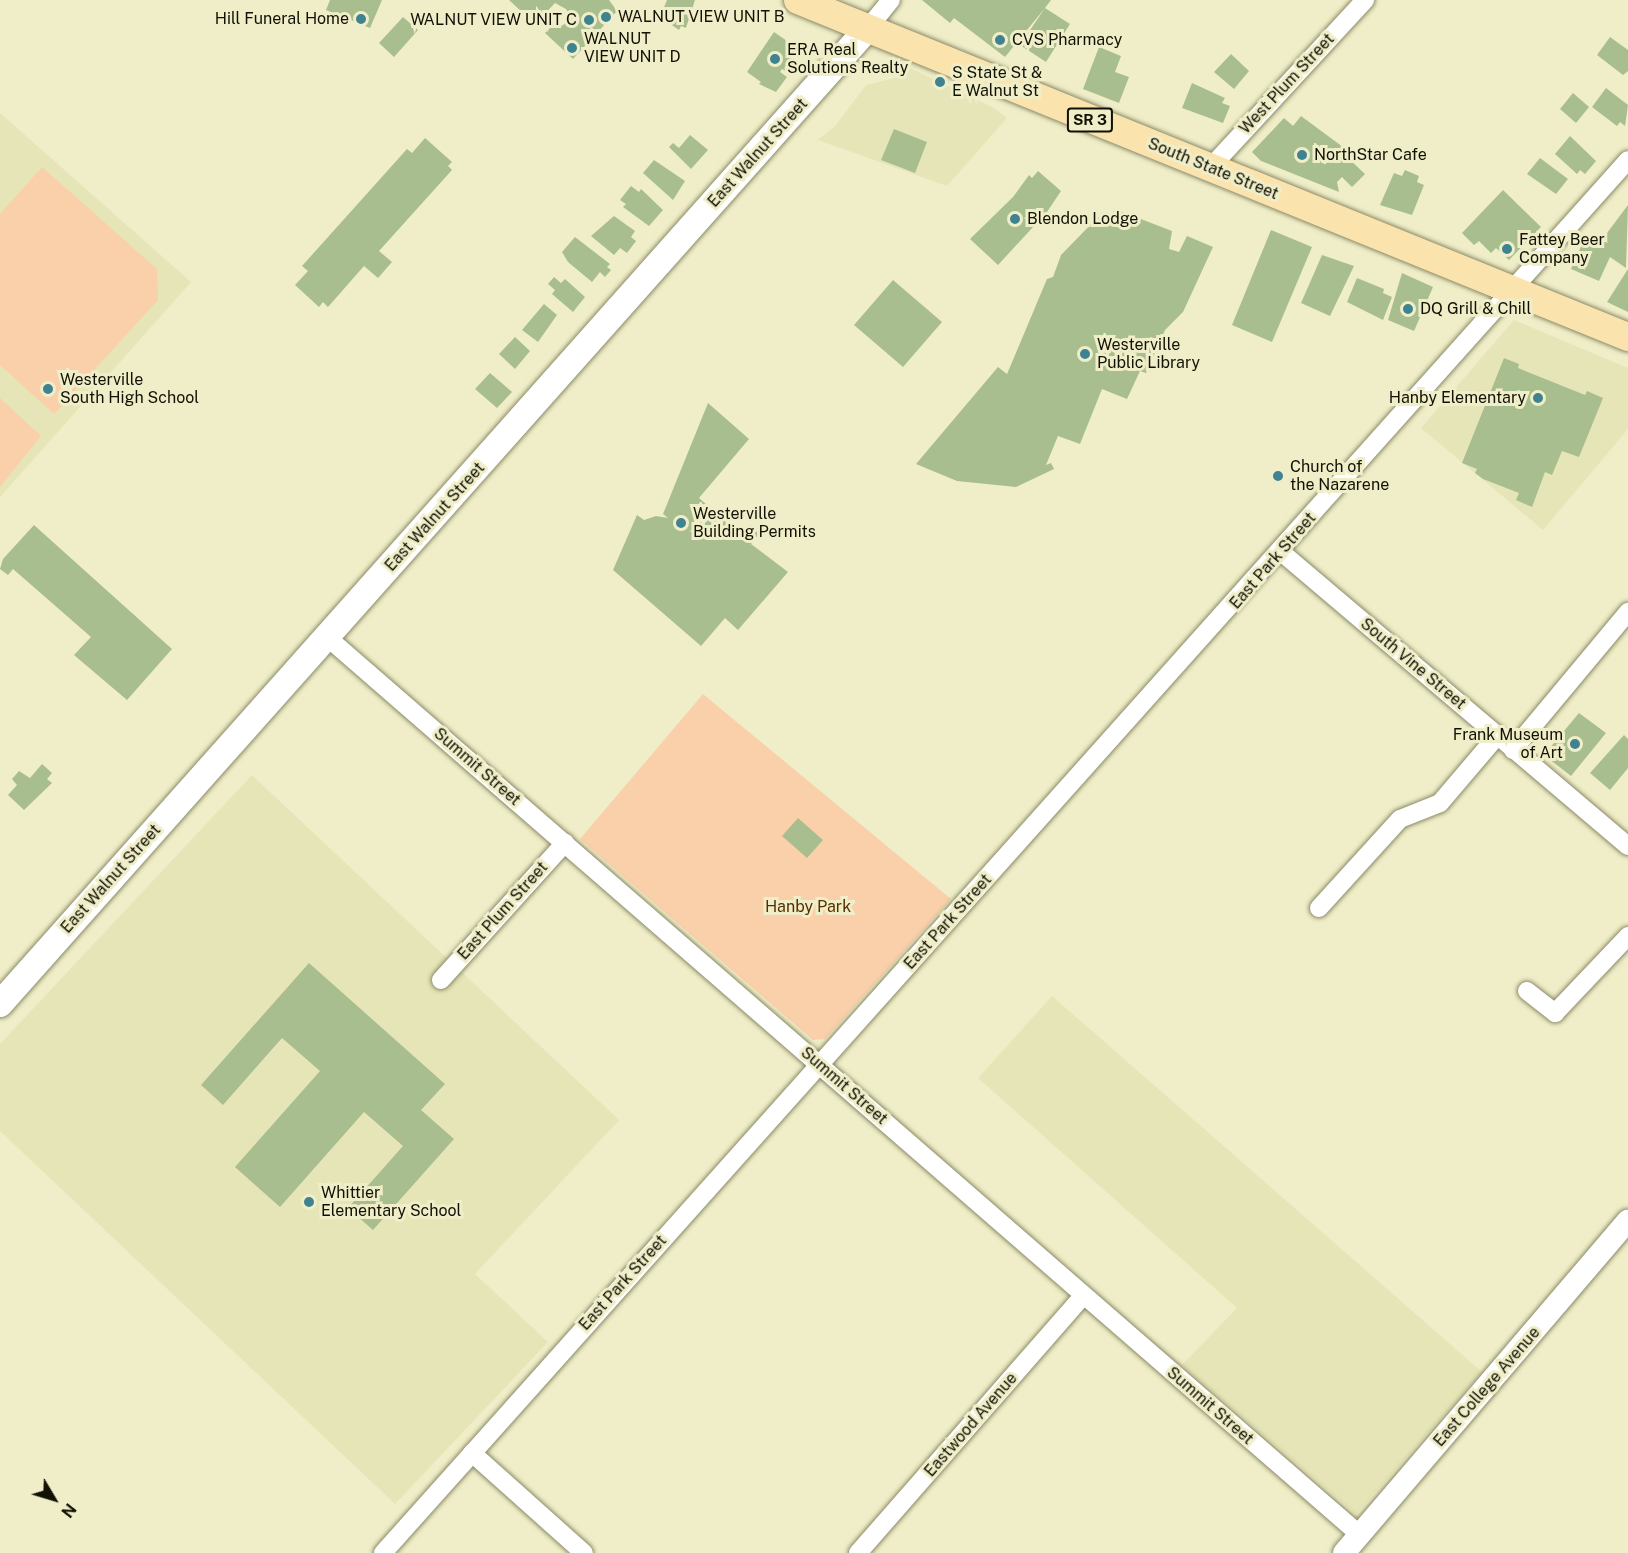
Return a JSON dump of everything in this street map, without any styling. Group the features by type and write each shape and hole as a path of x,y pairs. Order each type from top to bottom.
{"main road":[{"name":"South State Street","path":"798,0 1628,338"},
{"name":"East Walnut Street","path":"0,1004 868,27"}],"street":[{"path":"868,27 891,0"},
{"name":"West Plum Street","path":"1210,168 1365,0"},
{"name":"East Park Street","path":"383,1553 1628,160"},
{"name":"South Vine Street","path":"1280,552 1628,846"},
{"path":"1513,750 1628,612"},
{"name":"Summit Street","path":"327,637 1360,1535"},
{"path":"1319,908 1400,819 1440,803 1497,736"},
{"name":"East Plum Street","path":"441,980 565,843"},
{"path":"1527,991 1555,1013 1628,936"},
{"name":"East College Avenue","path":"1344,1553 1628,1221"},
{"name":"Eastwood Avenue","path":"858,1553 1083,1296"},
{"path":"472,1453 584,1553"}],"shaded area":[{"path":"910,68 994,108 1007,118 947,186 818,140 836,125 866,85 907,75"},
{"name":"Westerville South High School","path":"0,113 191,282 0,497"},
{"name":"Hanby Elementary","path":"1514,320 1628,368 1628,429 1543,530 1421,428"},
{"name":"Whittier Elementary School","path":"252,775 619,1120 475,1274 548,1342 395,1504 0,1131 0,1044"},
{"path":"1052,996 1482,1372 1356,1514 1182,1365 1237,1308 978,1078"}],"green space":[{"name":"Westerville South High School","path":"42,167 157,269 158,300 54,414 0,365 0,214"},
{"path":"0,398 41,436 0,487"},
{"name":"Hanby Park","path":"703,694 951,899 825,1039 813,1040 580,839"}],"building":[{"name":"Hill Funeral Home","path":"330,0 382,0 370,28 326,10"},
{"path":"509,0 609,0 617,11 573,59 545,33 557,21 562,26 571,17 566,9 555,3 535,24"},
{"path":"667,0 695,0 686,28 681,26 679,30 660,17"},
{"name":"CVS Pharmacy","path":"922,0 1051,0 1005,57 954,18 950,23"},
{"path":"1045,8 1070,24 1046,62 1020,45"},
{"path":"403,17 418,30 394,57 379,43"},
{"name":"ERA Real Solutions Realty","path":"774,32 800,50 786,71 782,69 780,72 787,77 776,92 759,84 761,82 747,72"},
{"path":"1610,37 1628,50 1628,71 1623,75 1597,55"},
{"path":"1099,47 1121,56 1115,72 1129,77 1119,103 1083,89"},
{"path":"1231,54 1249,71 1234,89 1214,72"},
{"path":"1192,83 1225,98 1222,103 1230,106 1223,123 1182,108"},
{"path":"1606,88 1628,105 1625,126 1620,122 1617,126 1592,107"},
{"path":"1573,93 1589,107 1576,123 1560,109"},
{"name":"NorthStar Cafe","path":"1301,116 1351,153 1347,157 1365,174 1352,187 1342,177 1337,182 1339,192 1261,161 1252,152 1284,118 1293,126"},
{"path":"894,129 927,142 915,173 881,160"},
{"path":"690,135 708,150 691,169 669,147 673,143 679,148"},
{"path":"1570,136 1596,161 1585,174 1580,170 1577,174 1555,154"},
{"path":"425,138 452,162 448,166 452,170 379,251 392,262 378,278 364,266 328,307 323,302 319,307 295,285 308,271 302,266 407,149 412,153"},
{"path":"1540,158 1568,179 1556,194 1527,174"},
{"path":"654,160 685,181 673,200 643,173"},
{"path":"1405,170 1419,176 1417,182 1424,185 1412,215 1380,205 1394,173 1402,176"},
{"name":"Blendon Lodge","path":"1038,171 1061,191 1047,212 998,265 970,239 1013,197 1029,175 1032,178"},
{"path":"631,186 639,192 641,189 663,210 649,226 623,207 626,204 620,200"},
{"path":"1503,190 1541,227 1509,260 1496,248 1491,253 1479,241 1474,245 1462,233"},
{"path":"1628,205 1626,268 1610,257 1599,281 1571,269 1583,242 1598,245"},
{"name":"Westerville Public Library","path":"1115,209 1172,231 1169,249 1179,252 1187,236 1213,247 1183,312 1165,330 1146,373 1140,371 1127,399 1102,389 1080,444 1058,436 1046,465 1051,463 1054,469 1016,487 957,481 916,464 998,367 1007,374 1047,279 1053,277 1061,255 1098,217 1111,216"},
{"path":"614,216 635,231 631,237 636,241 627,253 620,248 614,255 591,236"},
{"path":"1271,230 1312,247 1272,342 1232,325"},
{"path":"575,237 610,264 607,267 611,270 605,277 600,272 592,282 568,262 562,252"},
{"path":"1322,255 1354,266 1330,316 1301,303"},
{"path":"1628,269 1628,312 1607,302"},
{"name":"DQ Grill & Chill","path":"1402,273 1433,287 1414,331 1388,320"},
{"path":"554,277 561,283 565,279 585,297 573,312 552,294 555,290 548,284"},
{"path":"1357,278 1384,289 1383,293 1392,297 1383,320 1347,302"},
{"path":"893,280 942,322 903,367 854,325"},
{"path":"544,304 557,315 538,342 522,330"},
{"path":"515,337 530,351 515,369 499,354"},
{"path":"1504,358 1519,364 1518,368 1585,395 1587,391 1603,398 1579,457 1562,451 1552,475 1545,472 1532,507 1516,500 1519,493 1483,479 1475,473 1477,469 1462,463"},
{"path":"490,373 512,392 497,408 475,389"},
{"name":"Westerville Building Permits","path":"708,403 749,439 699,498 740,534 749,525 755,526 758,535 751,544 788,572 738,630 725,618 701,646 613,570 637,515 644,520 656,516 668,518 663,514"},
{"path":"34,525 172,649 127,700 74,655 91,637 13,569 8,575 0,569 3,559"},
{"name":"Frank Museum of Art","path":"1579,713 1606,733 1571,776 1544,755"},
{"path":"1624,735 1628,739 1628,768 1610,790 1590,773"},
{"path":"42,764 52,773 47,779 52,783 24,810 8,795 17,785 12,779 19,771 30,778"},
{"path":"798,818 823,840 807,858 782,836"},
{"name":"Whittier Elementary School","path":"309,963 445,1084 421,1110 454,1139 373,1230 348,1208 403,1146 364,1112 280,1207 235,1167 320,1071 282,1038 223,1105 201,1085"}],"place":[{"name":"WALNUT VIEW UNIT B","path":"606,17"},
{"name":"Hill Funeral Home","path":"361,19"},
{"name":"WALNUT VIEW UNIT C","path":"589,20"},
{"name":"CVS Pharmacy","path":"1000,40"},
{"name":"WALNUT VIEW UNIT D","path":"572,48"},
{"name":"ERA Real Solutions Realty","path":"775,59"},
{"name":"S State St & E Walnut St","path":"940,82"},
{"name":"NorthStar Cafe","path":"1302,155"},
{"name":"Blendon Lodge","path":"1015,219"},
{"name":"Fattey Beer Company","path":"1507,249"},
{"name":"DQ Grill & Chill","path":"1408,309"},
{"name":"Westerville Public Library","path":"1085,354"},
{"name":"Westerville South High School","path":"48,389"},
{"name":"Hanby Elementary","path":"1538,398"},
{"name":"Church of the Nazarene","path":"1278,476"},
{"name":"Westerville Building Permits","path":"681,523"},
{"name":"Frank Museum of Art","path":"1575,744"},
{"name":"Whittier Elementary School","path":"309,1202"}]}
